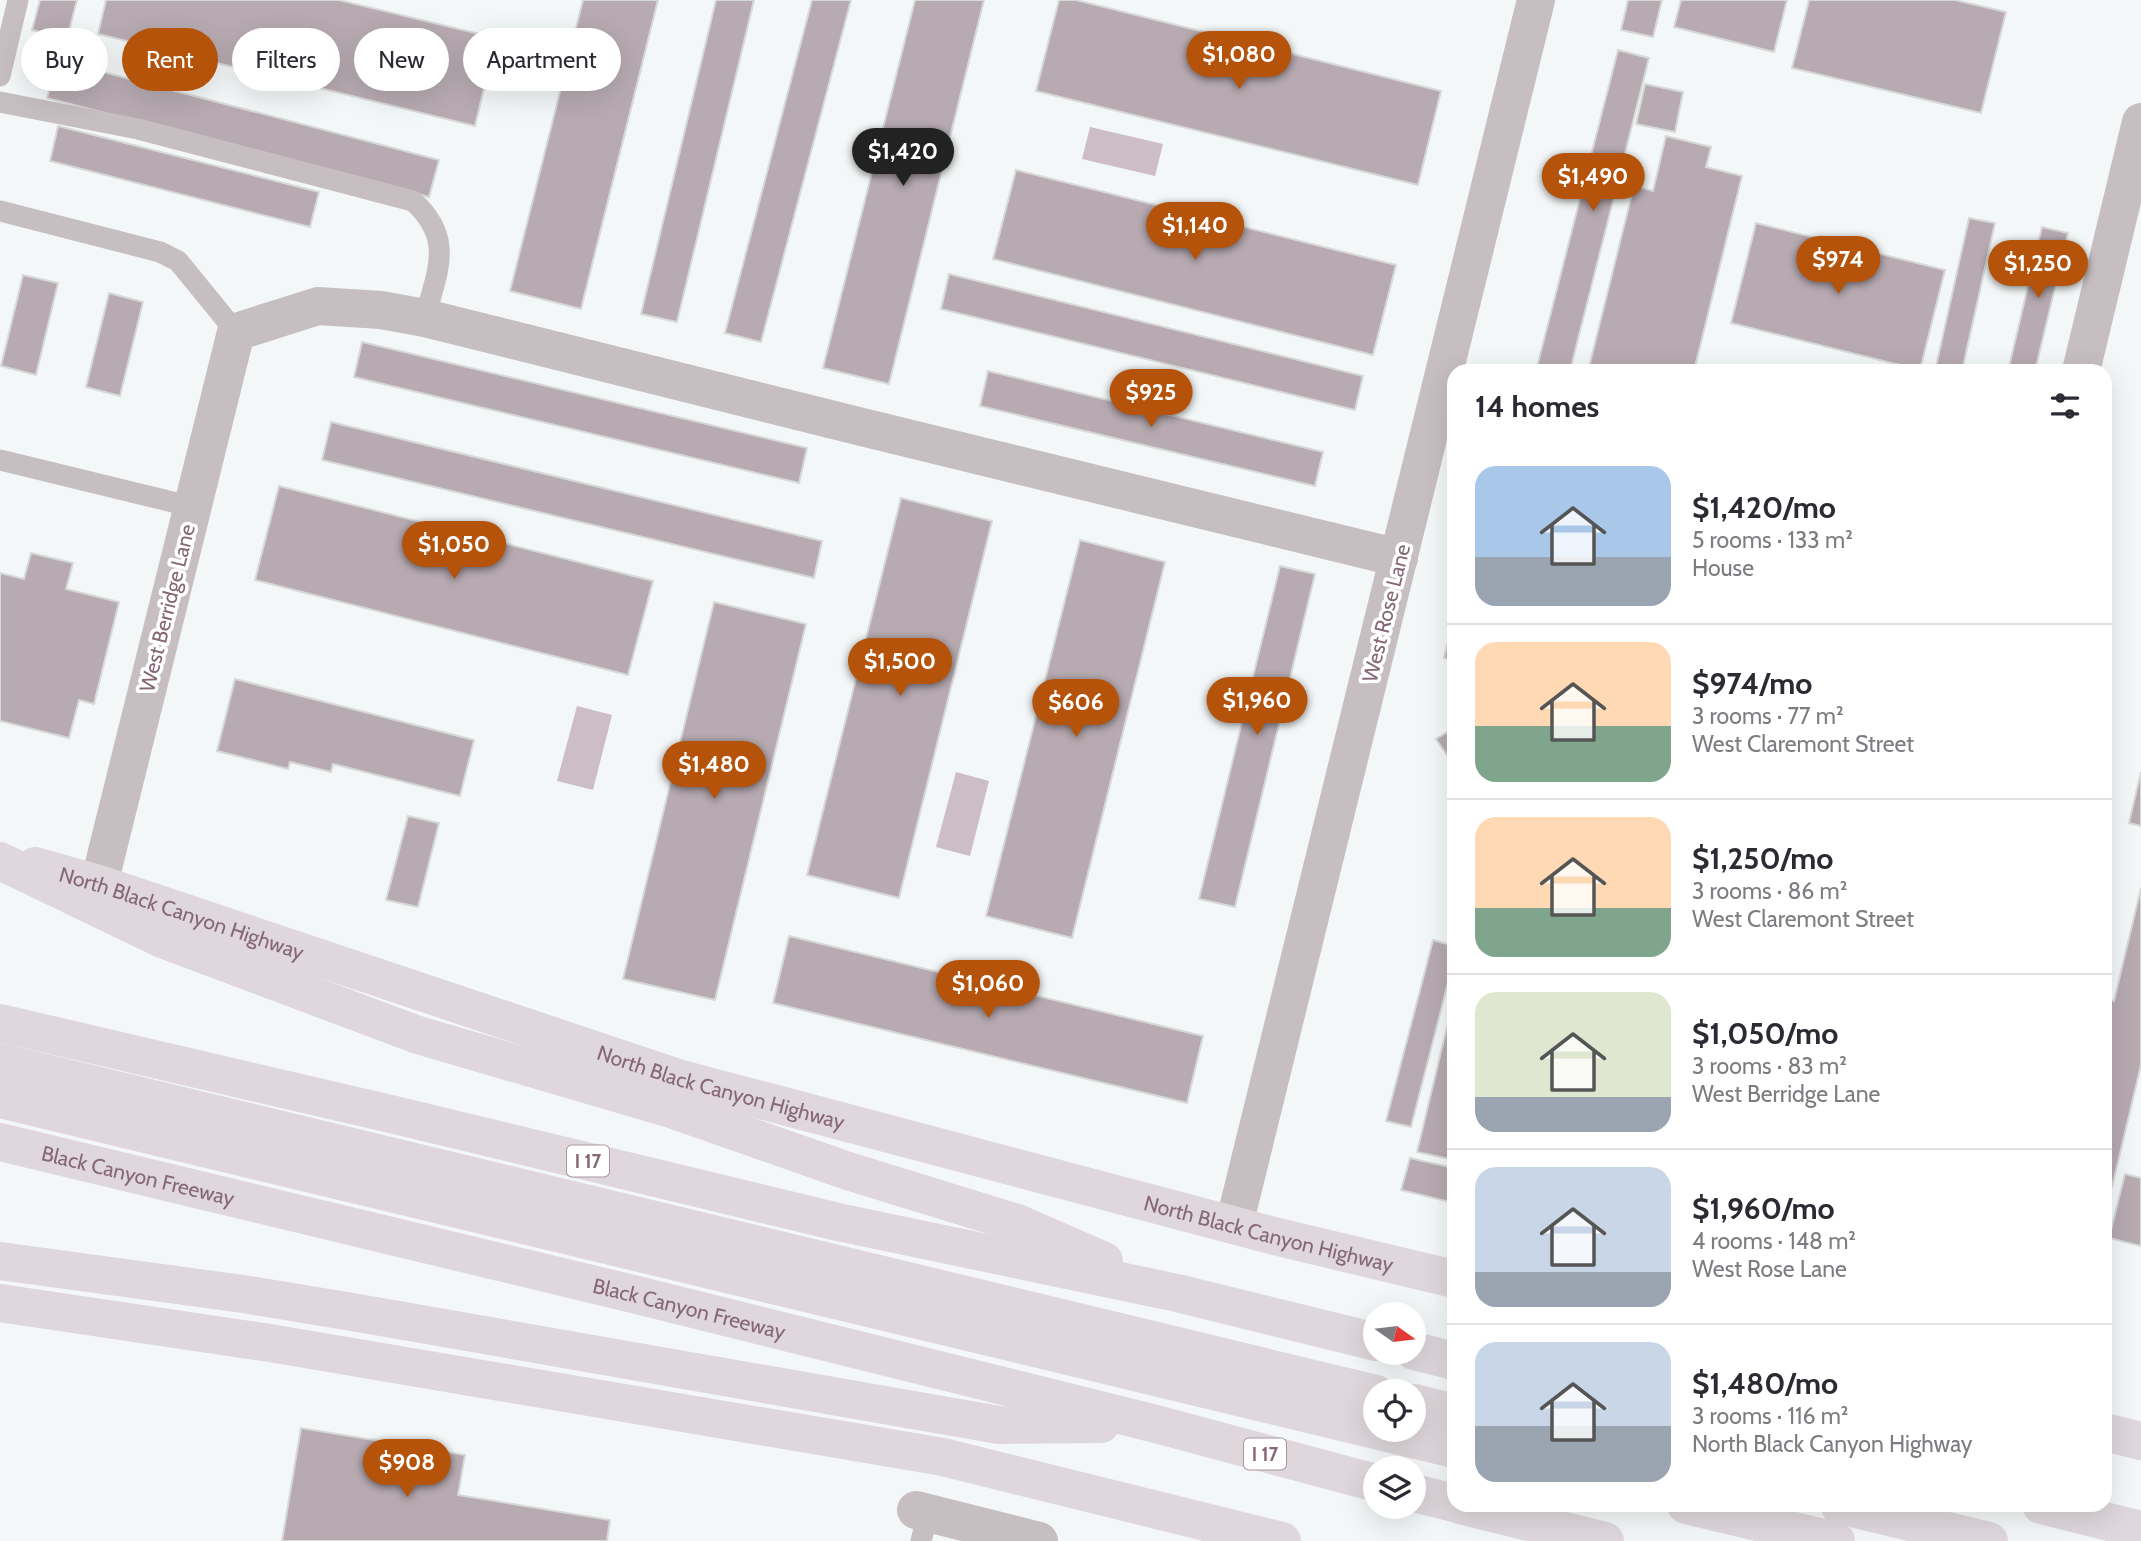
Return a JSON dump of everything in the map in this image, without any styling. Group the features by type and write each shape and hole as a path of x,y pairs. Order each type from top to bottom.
{"main road":[{"name":"North Black Canyon Highway","path":"0,859 99,884 678,1078 1274,1236 1447,1277"},
{"path":"0,859 162,939 418,1035 671,1109 848,1171 1017,1223 1177,1293"},
{"name":"I 17","path":"0,1024 399,1116 838,1222 1177,1293 1363,1339"},
{"path":"0,1062 1363,1391"},
{"path":"0,1099 1447,1447"},
{"name":"Black Canyon Freeway","path":"0,1142 413,1240 1156,1424 1363,1480"},
{"path":"0,1261 345,1311 999,1425 1156,1424"},
{"path":"0,1303 270,1343 943,1457 1197,1531 1282,1541"},
{"path":"1426,1354 1447,1359"},
{"path":"1426,1406 1447,1411"},
{"path":"2112,1434 2141,1441"},
{"path":"1426,1496 1447,1501"},
{"path":"1488,1512 1605,1541"},
{"path":"1715,1512 1836,1541"},
{"path":"1868,1512 1989,1541"},
{"path":"2069,1512 2141,1530"}],"street":[{"name":"West Rose Lane","path":"1234,1225 1536,0"},
{"path":"2083,364 2141,122"},
{"path":"236,332 318,306 381,310 425,318 1399,558"},
{"name":"West Berridge Lane","path":"99,884 236,332"},
{"path":"922,1522 1039,1541"}],"lane":[{"path":"0,76 18,0"},
{"path":"0,102 151,132 413,201 435,226 440,240 441,257 425,318"},
{"path":"0,211 160,252 178,261 236,332"},
{"path":"0,460 193,507"}],"shaded area":[{"path":"1090,127 1163,144 1155,176 1082,159"},
{"path":"577,706 612,715 593,790 557,781"},
{"path":"956,772 989,781 970,856 936,847"}],"building":[{"path":"40,0 77,0 70,28 33,28"},
{"path":"106,0 339,0 463,30 463,91 483,91 475,126 332,91 340,91 340,28 232,28 232,67 218,63 218,28 122,28 122,40 108,36 108,28 99,28"},
{"path":"583,0 658,0 581,309 510,291 560,91 621,91 621,28 576,28"},
{"path":"716,0 754,0 677,322 641,314"},
{"path":"812,0 851,0 761,342 725,333"},
{"path":"915,0 984,0 889,384 823,368"},
{"path":"1059,0 1076,0 1441,91 1418,185 1036,91"},
{"path":"1628,0 1662,0 1653,37 1621,30"},
{"path":"1681,0 1787,0 1774,52 1674,27"},
{"path":"1809,0 1955,0 2006,12 1981,113 1792,68"},
{"path":"1618,50 1649,58 1572,364 1538,364"},
{"path":"108,73 122,77 122,91 175,91 439,160 429,197 47,98 49,91 108,91"},
{"path":"1645,84 1683,92 1675,132 1636,124"},
{"path":"58,126 319,192 310,227 50,161"},
{"path":"1666,136 1711,147 1706,167 1742,176 1696,364 1590,364 1634,186 1653,191"},
{"path":"1016,170 1396,265 1373,355 993,259"},
{"path":"1969,218 1995,223 1964,364 1937,364"},
{"path":"1756,223 1945,270 1922,364 1896,364 1731,323"},
{"path":"2042,227 2068,233 2037,364 2010,364"},
{"path":"949,274 1363,376 1355,410 941,309"},
{"path":"23,275 58,283 36,375 1,366"},
{"path":"109,293 143,302 120,396 86,387"},
{"path":"362,342 807,448 799,483 354,377"},
{"path":"988,371 1323,452 1315,486 980,406"},
{"path":"331,422 822,541 814,578 322,460"},
{"path":"279,486 653,581 628,675 255,580"},
{"path":"901,498 992,521 899,898 807,875"},
{"path":"1080,540 1165,562 1072,938 986,916"},
{"path":"31,553 73,563 66,589 119,602 94,704 79,700 69,738 0,721 0,573 24,579"},
{"path":"1280,566 1315,574 1235,907 1199,899"},
{"path":"714,602 806,624 715,1000 623,979"},
{"path":"235,679 474,740 460,796 333,764 331,772 290,762 288,769 217,751"},
{"path":"1447,732 1447,755 1436,739"},
{"path":"2141,772 2141,826 2129,823"},
{"path":"408,816 439,823 418,907 386,900"},
{"path":"2141,888 2141,1065 2112,1187 2112,1001"},
{"path":"789,936 1203,1036 1187,1103 773,1003"},
{"path":"1433,940 1447,944 1447,986 1411,1127 1386,1121"},
{"path":"1447,1027 1447,1158 1417,1152"},
{"path":"1410,1158 1447,1166 1447,1201 1401,1190"},
{"path":"2125,1174 2141,1178 2141,1246 2112,1239 2112,1226"},
{"path":"301,1428 465,1455 458,1495 610,1520 607,1541 282,1541"}]}
